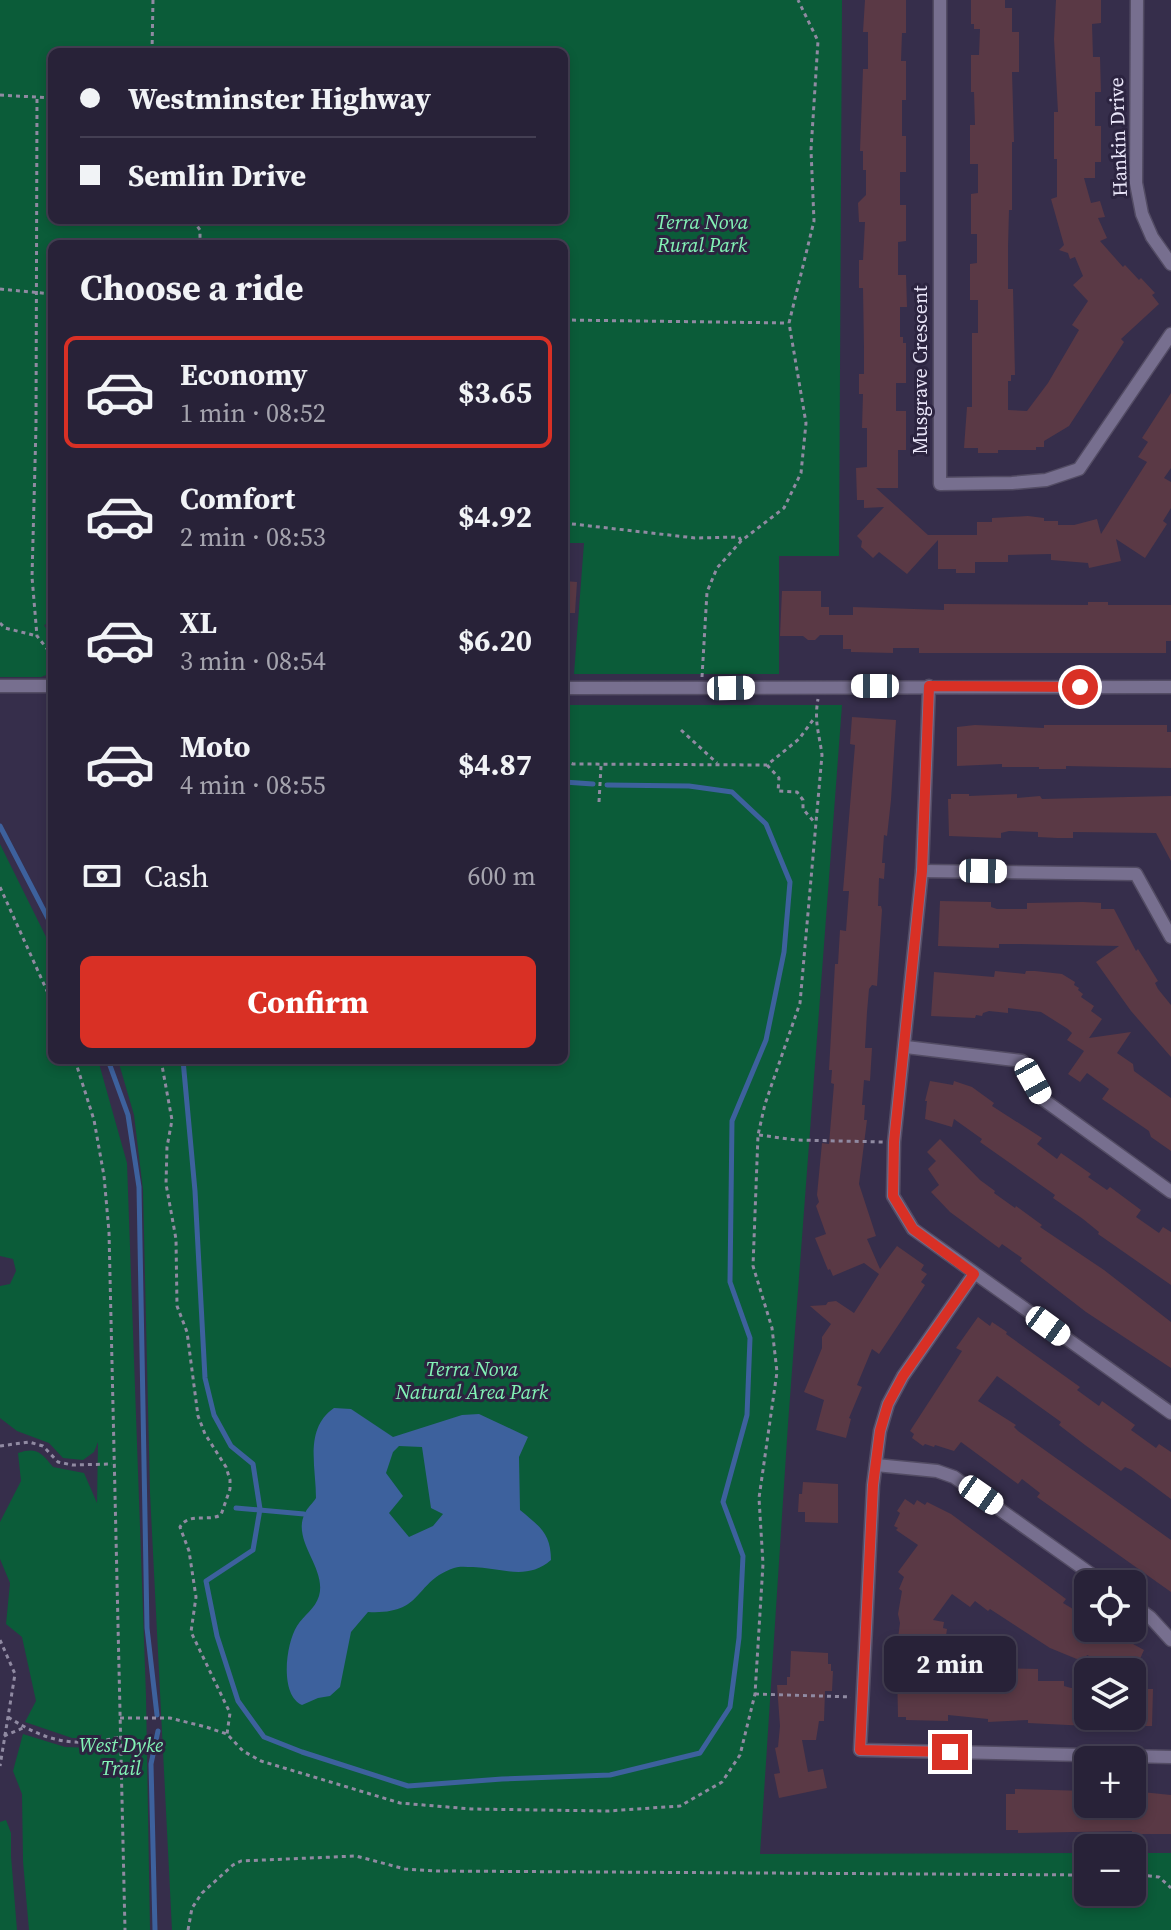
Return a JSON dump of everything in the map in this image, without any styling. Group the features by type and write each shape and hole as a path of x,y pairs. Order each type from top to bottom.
{"street":[{"name":"Musgrave Crescent","path":"940,0 940,484 1046,480 1079,469 1171,334"},
{"name":"Hankin Drive","path":"1137,0 1136,183 1142,214 1152,237 1171,264"},
{"path":"0,686 48,686"},
{"path":"929,686 922,871 894,1142 893,1196 913,1229 1171,1413"},
{"path":"568,688 1171,687"},
{"path":"922,871 1136,874 1171,937"},
{"path":"906,1047 1022,1061 1044,1100 1171,1192"},
{"path":"974,1274 918,1353 888,1404 880,1431 860,1750 1171,1757"},
{"path":"876,1465 937,1471 954,1477 1085,1570"},
{"path":"1146,1614 1171,1640"}],"path":[{"path":"152,48 153,0"},
{"path":"702,688 707,592 717,568 741,541 784,508 801,473 806,423 789,323 814,221 811,150 818,41 798,0"},
{"path":"0,95 48,98"},
{"path":"37,99 36,426 32,577 37,636 48,650"},
{"path":"0,289 48,293"},
{"path":"568,320 789,323"},
{"path":"568,523 695,538 739,537 741,541"},
{"path":"0,623 5,628 37,636"},
{"path":"568,762 767,765 799,739 814,719 818,696"},
{"path":"120,1718 170,1718 227,1734 243,1751 261,1761 400,1803 471,1809 608,1811 680,1806 722,1782 740,1755 755,1694 763,1564 759,1498 777,1372 772,1328 753,1266 758,1135 765,1104 800,1003 822,755 819,729 814,719"},
{"path":"681,730 718,764"},
{"path":"599,802 602,764"},
{"path":"767,765 779,778 778,791 797,792 803,800 803,809 815,823"},
{"path":"0,887 48,993"},
{"path":"76,1064 94,1120 104,1176 109,1232 125,1930"},
{"path":"162,1064 172,1120 167,1147 166,1184 176,1239 177,1306 187,1332 198,1416 230,1480 221,1515 217,1518 191,1518 183,1521 180,1527 189,1551 196,1597 191,1632 230,1713 227,1734"},
{"path":"758,1135 796,1140 894,1142"},
{"path":"0,1446 29,1442 43,1446 58,1462 72,1465 114,1464"},
{"path":"0,1640 15,1674 0,1766"},
{"path":"755,1694 863,1697"},
{"path":"8,1717 47,1738 73,1744 97,1743 120,1737"},
{"path":"4,1736 24,1727"},
{"path":"188,1930 192,1908 202,1893 233,1865 254,1859 356,1856 405,1869 438,1871 1074,1875"},
{"path":"1146,1876 1159,1877 1171,1888"}],"green space":[{"name":"Terra Nova Rural Park","path":"0,0 842,0 839,556 779,556 779,674 574,674 584,543 568,543 568,240 48,240 48,624 44,625 48,632 48,674 0,677"},
{"name":"Terra Nova Natural Area Park","path":"568,705 842,705 788,1424 760,1854 1074,1853 1074,1906 1146,1906 1146,1853 1171,1853 1171,1930 172,1930 150,1493 143,1190 134,1115 119,1064 568,1064"},
{"name":"West Dyke Trail","path":"0,844 48,941 48,1064 99,1064 127,1163 146,1696 150,1930 29,1930 23,1861 22,1794 13,1771 23,1734 65,1747 95,1748 102,1734 97,1738 72,1738 25,1722 36,1701 22,1637 6,1624 10,1583 0,1559 0,1522 21,1481 18,1453 24,1451 38,1452 53,1467 84,1473 97,1503 98,1442 94,1452 83,1460 63,1458 49,1443 17,1431 0,1418 0,1286 10,1284 16,1271 13,1259 0,1256"},
{"path":"6,1820 11,1833 17,1930 0,1930 0,1822"}],"water":[{"path":"334,1408 351,1409 393,1437 462,1415 479,1414 528,1437 519,1457 520,1510 546,1537 551,1560 523,1572 456,1567 431,1581 400,1608 368,1612 351,1632 340,1687 330,1696 302,1705 290,1691 287,1668 293,1634 319,1596 318,1575 305,1544 302,1523 316,1498 315,1437 325,1417","holes":["399,1446 422,1447 431,1508 443,1514 433,1526 409,1537 389,1513 403,1496 386,1473 393,1452"]}],"building":[{"path":"865,0 906,0 906,33 902,33 901,61 906,61 902,136 906,136 906,172 900,172 900,205 906,205 906,241 898,242 898,275 906,275 907,307 900,307 900,337 906,343 906,383 896,383 896,411 906,411 906,450 898,450 898,488 876,488 928,535 977,535 977,522 1028,516 1058,521 1058,525 1074,525 1097,519 1101,534 1147,462 1138,457 1148,442 1142,438 1171,393 1171,468 1164,478 1171,482 1171,508 1163,521 1167,524 1145,558 1116,539 1121,561 1089,568 1088,563 1051,560 1051,554 1008,555 1008,562 975,562 975,573 956,573 956,569 938,569 938,540 907,574 879,552 873,558 861,547 862,541 857,536 884,507 864,508 864,500 857,500 856,468 867,467 867,428 862,428 863,394 859,394 859,374 864,374 864,348 863,288 859,288 859,260 863,260 865,222 859,222 858,203 866,195 866,170 863,170 863,151 860,151 863,69 868,69 868,32 863,32"},
{"path":"971,0 1005,0 1005,8 1012,8 1012,32 1019,32 1019,72 1012,72 1014,142 1008,247 1008,289 1013,289 1015,375 1011,375 1011,381 1008,381 1008,410 1027,411 1048,383 1079,330 1072,325 1088,301 1073,285 1083,276 1075,257 1070,259 1068,253 1059,250 1064,245 1051,199 1057,197 1057,159 1054,159 1054,112 1058,112 1054,39 1056,0 1101,0 1101,23 1092,24 1093,57 1100,57 1101,92 1095,92 1095,126 1101,126 1101,162 1095,162 1095,178 1084,178 1091,203 1100,201 1105,217 1098,218 1107,238 1100,241 1123,267 1125,265 1139,280 1141,278 1155,293 1152,295 1159,304 1121,339 1124,342 1069,426 1044,441 1044,447 1036,447 1036,450 978,453 978,448 964,448 967,407 972,407 972,333 978,333 978,300 970,300 970,264 977,263 977,234 971,234 971,194 978,193 978,164 970,164 970,125 975,125 971,55 979,55 980,29 974,29 974,24 971,24"},
{"path":"568,581 577,582 575,613 568,613"},
{"path":"782,591 821,591 821,607 829,607 829,615 853,615 853,607 944,610 944,604 1088,605 1088,602 1108,602 1108,605 1171,605 1171,641 1166,641 1166,653 919,653 919,648 893,648 893,653 851,652 851,649 843,649 843,635 820,635 815,640 803,636 780,636"},
{"path":"852,717 896,720 891,800 887,836 884,835 884,879 879,878 878,906 882,910 877,986 872,985 869,989 867,1012 865,1048 872,1048 870,1081 864,1080 862,1105 865,1105 864,1120 867,1120 859,1184 876,1236 867,1239 880,1269 897,1246 924,1265 921,1270 927,1274 921,1282 925,1285 879,1354 872,1349 857,1385 862,1387 849,1418 846,1438 816,1430 824,1400 804,1392 822,1348 822,1337 831,1324 810,1306 836,1301 854,1313 879,1274 864,1263 833,1276 815,1238 826,1234 816,1206 819,1202 822,1143 829,1144 834,1084 831,1083 832,1070 829,1070 835,964 838,964 840,930 846,931 849,891 843,891 855,745 850,744"},
{"path":"1044,725 1167,725 1167,732 1171,732 1171,768 1066,766 1066,769 1039,769 1002,767 1002,764 957,766 957,727 1044,728"},
{"path":"951,794 1017,794 1017,798 1040,796 1042,799 1171,796 1171,861 1156,833 1073,832 1073,838 1057,838 1038,837 1038,832 1009,831 1001,833 1001,838 949,836 948,799 951,799"},
{"path":"940,901 991,902 991,907 997,909 1027,909 1027,903 1083,902 1101,903 1101,909 1114,909 1136,951 1138,949 1158,981 1155,983 1158,989 1171,1005 1171,1057 1131,1011 1096,962 1119,946 938,946"},
{"path":"995,971 1062,974 1075,982 1074,985 1083,994 1081,997 1094,1006 1091,1011 1102,1019 1089,1038 1131,1032 1117,1053 1133,1064 1134,1071 1171,1098 1171,1151 1151,1137 1149,1131 1102,1099 1109,1089 1087,1073 1080,1082 1068,1074 1084,1051 1067,1040 1072,1033 1068,1029 1041,1012 1008,1008 1008,1013 989,1011 975,1018 931,1016 934,972 994,977"},
{"path":"930,1081 953,1085 954,1081 972,1087 994,1103 992,1106 1042,1138 1037,1144 1057,1159 1061,1153 1091,1174 1088,1177 1107,1190 1110,1187 1141,1210 1136,1217 1159,1233 1163,1227 1171,1232 1171,1285 1098,1234 1053,1198 1055,1195 980,1142 982,1139 954,1119 952,1127 925,1119"},
{"path":"940,1139 994,1193 1104,1270 1171,1322 1171,1368 1086,1312 1020,1261 1022,1258 1002,1244 999,1248 950,1212 931,1192 939,1185 928,1169 936,1161 927,1152"},
{"path":"978,1317 990,1326 992,1322 1080,1387 1077,1390 1099,1406 1102,1401 1135,1425 1131,1430 1156,1448 1159,1444 1171,1452 1171,1499 1132,1470 1125,1467 1121,1471 1059,1425 1061,1422 997,1376 978,1401 1016,1425 1014,1427 1018,1431 1171,1540 1171,1592 1146,1574 1146,1570 1140,1570 1037,1497 1040,1493 1022,1479 1018,1484 961,1442 954,1451 935,1445 923,1446 912,1438 914,1434 910,1431 962,1351 956,1348"},
{"path":"803,1482 838,1484 838,1523 805,1522 805,1512 798,1512"},
{"path":"905,1499 914,1505 917,1500 925,1505 927,1502 951,1514 1066,1599 1063,1603 1074,1610 1074,1642 1134,1642 1144,1650 1140,1658 1094,1658 1087,1655 1086,1658 1074,1658 1050,1648 975,1601 970,1607 952,1594 933,1620 944,1622 943,1628 947,1629 946,1656 981,1659 988,1662 988,1668 1038,1669 1038,1681 1064,1681 1064,1686 1074,1688 1074,1725 1028,1723 1028,1720 988,1722 988,1719 948,1715 948,1721 898,1717 897,1667 902,1638 898,1638 902,1591 899,1589 904,1577 898,1572 918,1545 896,1530 898,1528 894,1526 900,1513 897,1511"},
{"path":"791,1651 828,1653 828,1664 831,1664 833,1671 832,1691 825,1691 824,1721 819,1721 816,1740 802,1740 808,1772 823,1769 827,1788 779,1798 774,1774 780,1773 775,1748 778,1747 780,1726 777,1685 787,1685"},
{"path":"1146,1689 1153,1689 1152,1726 1146,1726"},
{"path":"1015,1789 1074,1791 1074,1818 1146,1818 1146,1792 1171,1795 1171,1834 1132,1834 1132,1831 1018,1833 1018,1830 1006,1830 1006,1794 1015,1794"}],"waterway":[{"path":"568,782 593,784"},
{"path":"183,1064 195,1191 205,1378 214,1415 231,1446 253,1464 260,1509 253,1550 206,1581 217,1636 238,1701 264,1737 408,1786 610,1775 700,1753 730,1707 739,1638 743,1556 723,1502 747,1415 750,1338 730,1282 732,1121 766,1040 784,952 790,882 766,824 732,792 689,786 607,785"},
{"path":"0,826 48,918"},
{"path":"109,1064 128,1115 139,1187 147,1628 157,1715"},
{"path":"236,1508 304,1514"},
{"path":"155,1930 151,1764 158,1731"}],"route":[{"path":"950,1752 860,1750 873,1485 880,1431 888,1404 903,1376 974,1274 913,1229 893,1196 894,1142 922,871 929,686 1080,687"}]}
